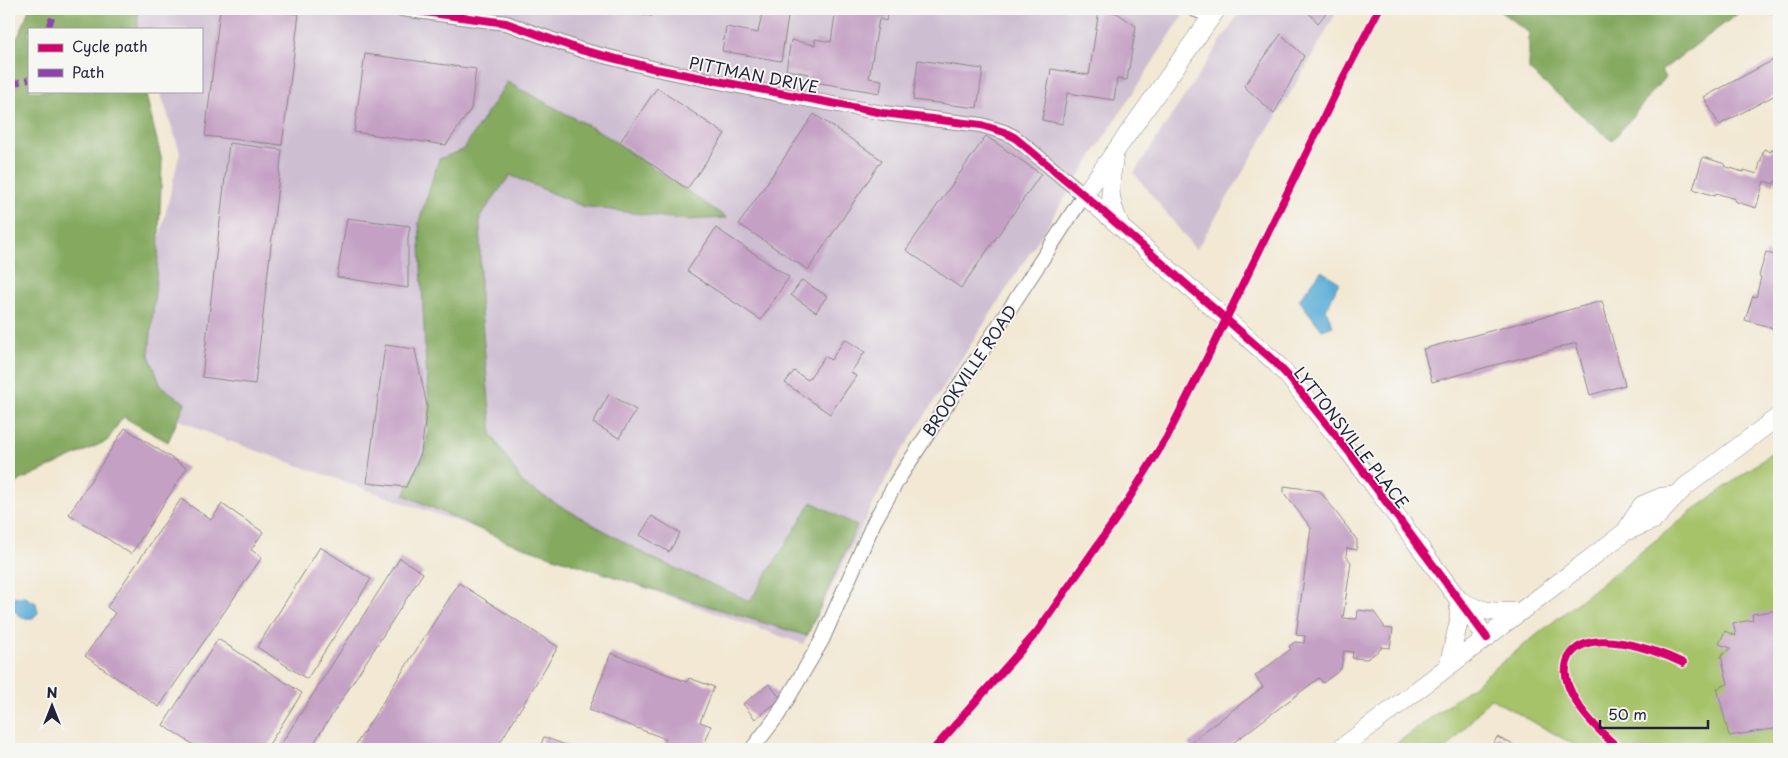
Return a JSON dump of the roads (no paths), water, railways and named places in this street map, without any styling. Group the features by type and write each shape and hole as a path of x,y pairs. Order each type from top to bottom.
{"street":[{"name":"PITTMAN DRIVE","path":"402,9 506,23 581,50 656,69 774,93 883,113 993,128 1004,132 1022,143 1084,195"},
{"path":"1193,9 1214,13"},
{"name":"BROOKVILLE ROAD","path":"752,749 778,715 822,640 874,522 910,459 1084,195 1214,13"},
{"path":"1114,153 1110,185 1112,207 1122,229"},
{"name":"LYTTONSVILLE PLACE","path":"1084,195 1274,361 1288,376 1344,446 1487,638"},
{"path":"1340,749 1625,532 1642,505 1661,496 1676,495 1779,416"},
{"path":"1458,600 1476,609 1493,612 1520,612"},
{"path":"1448,667 1460,621 1458,600"}],"water":[{"path":"1321,271 1339,282 1326,310 1333,326 1322,330 1299,300"},
{"path":"9,596 15,598 23,596 36,603 38,613 33,618 22,618 15,611 9,611"}]}
